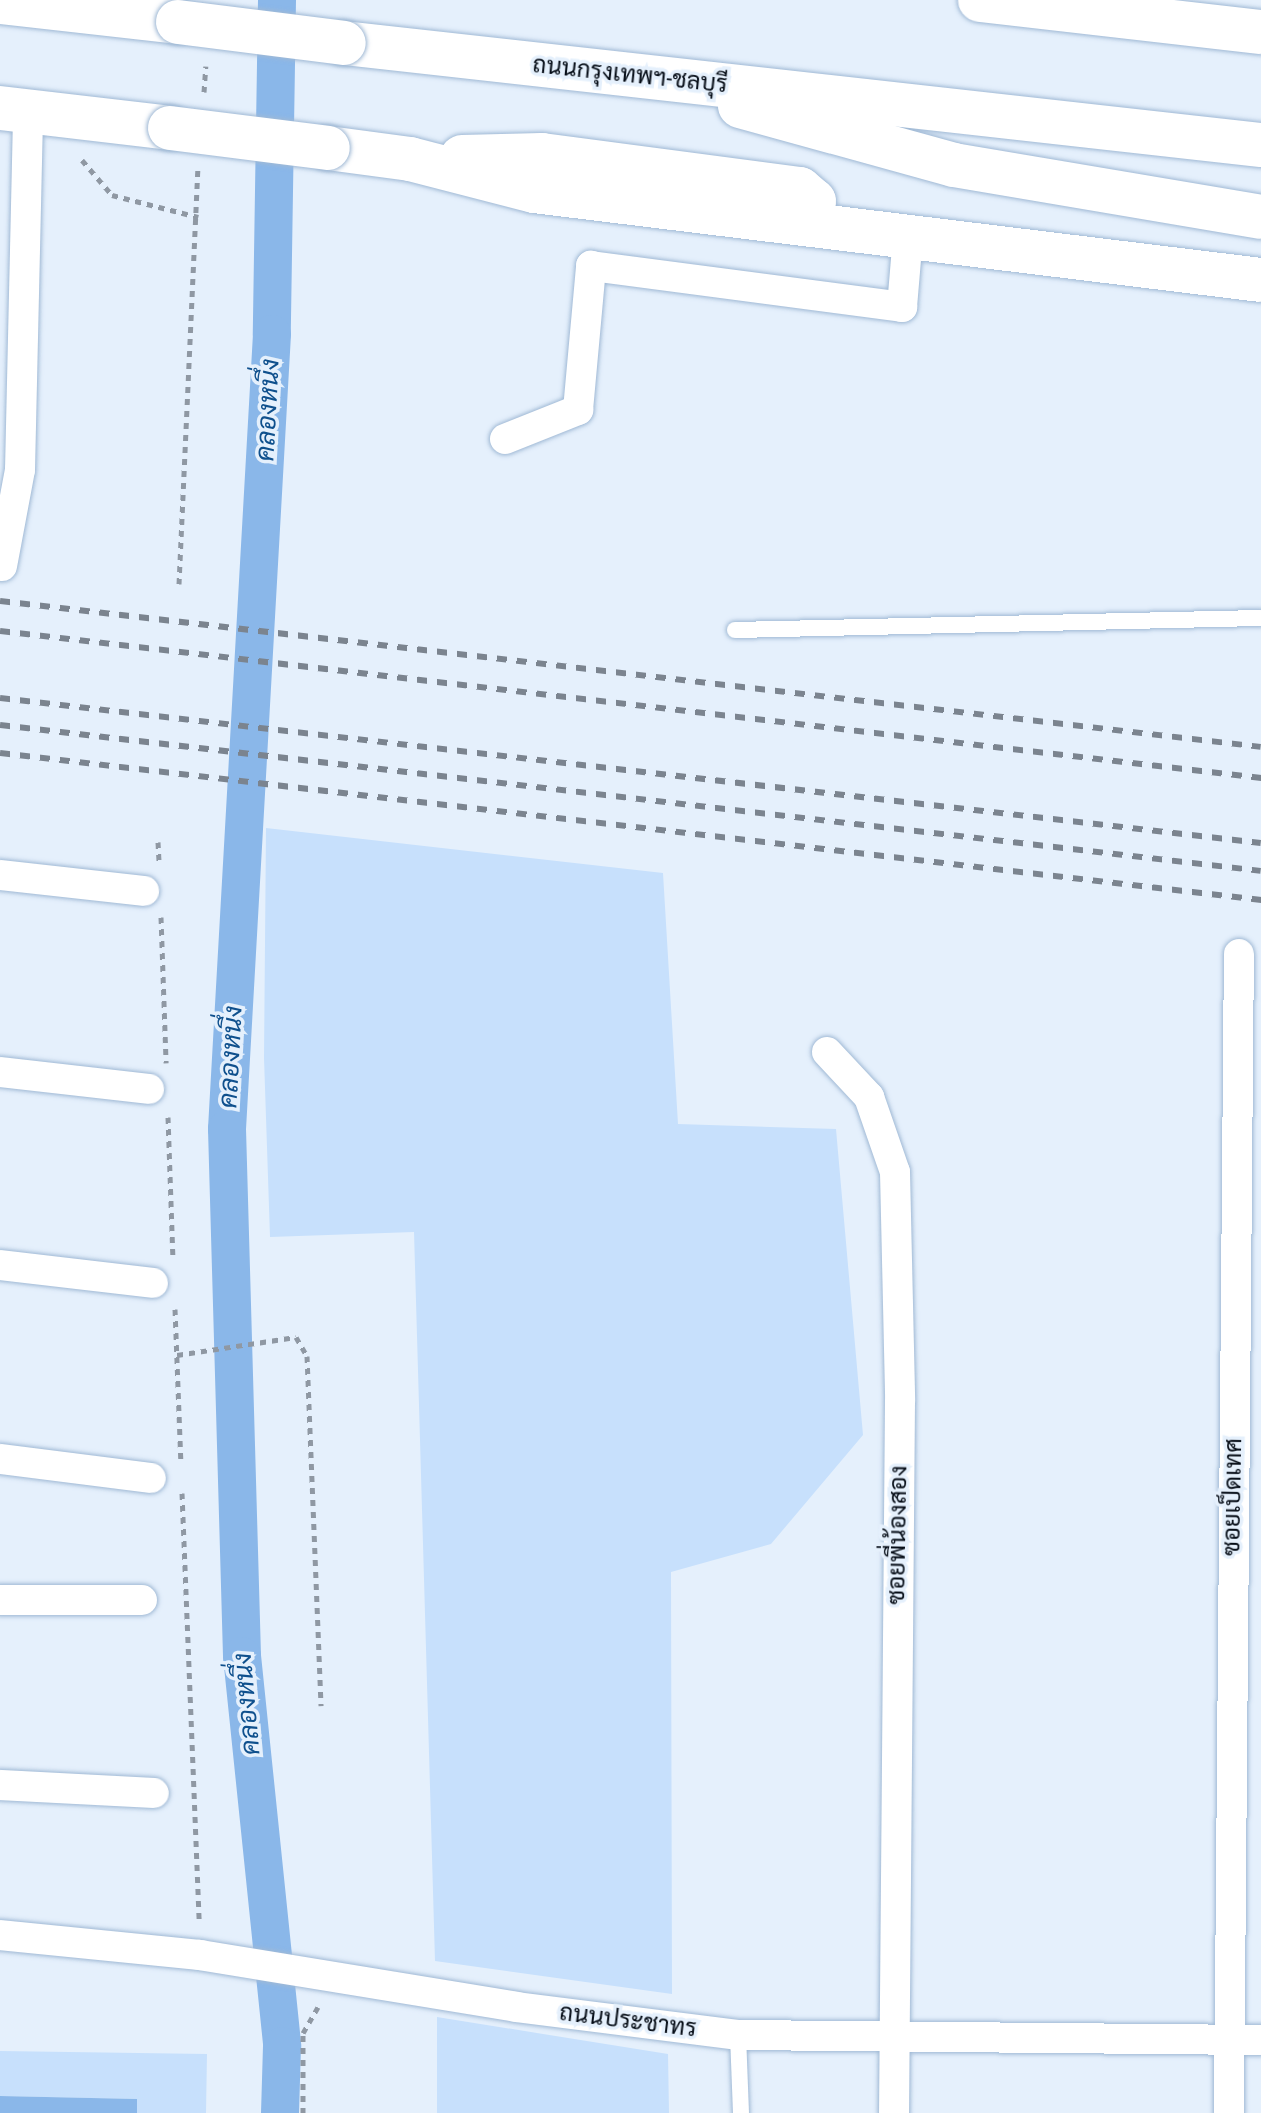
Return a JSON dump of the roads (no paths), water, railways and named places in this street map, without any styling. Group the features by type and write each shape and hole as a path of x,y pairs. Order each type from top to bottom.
{"main road":[{"path":"980,0 1261,32"},
{"name":"ถนนกรุงเทพฯ-ชลบุรี","path":"0,2 1261,145"},
{"path":"652,77 799,125 954,165 1261,217"},
{"path":"30,112 184,144 328,148 410,159 542,155 800,189 814,201 811,224 1261,280"}],"street":[{"path":"2,566 20,470 30,112"},
{"path":"505,439 578,410 591,266 902,307 908,236"},
{"path":"0,875 155,889"},
{"name":"ซอยเป็ดเทศ","path":"1229,2113 1239,954"},
{"name":"ซอยพี่น้องสอง","path":"827,1052 869,1097 895,1172 900,1401 894,2113"},
{"path":"0,1072 161,1090"},
{"path":"0,1265 167,1279"},
{"path":"0,1459 151,1478"},
{"path":"0,1600 142,1600"},
{"path":"0,1785 154,1793"},
{"name":"ถนนประชาทร","path":"0,1935 200,1955 738,2035 893,2040 1261,2040"}],"lane":[{"path":"735,630 1261,618"},
{"path":"738,2035 741,2113"}],"water":[{"path":"0,2096 137,2099 137,2113 0,2113"}],"waterway":[{"name":"คลองหนึ่ง","path":"277,0 272,334 227,1129 242,1656 282,2046 280,2113"}],"railway":[{"path":"0,601 1261,747"},
{"path":"0,631 1261,778"},
{"path":"0,698 1261,843"},
{"path":"0,725 1261,871"},
{"path":"0,753 1261,900"}]}
